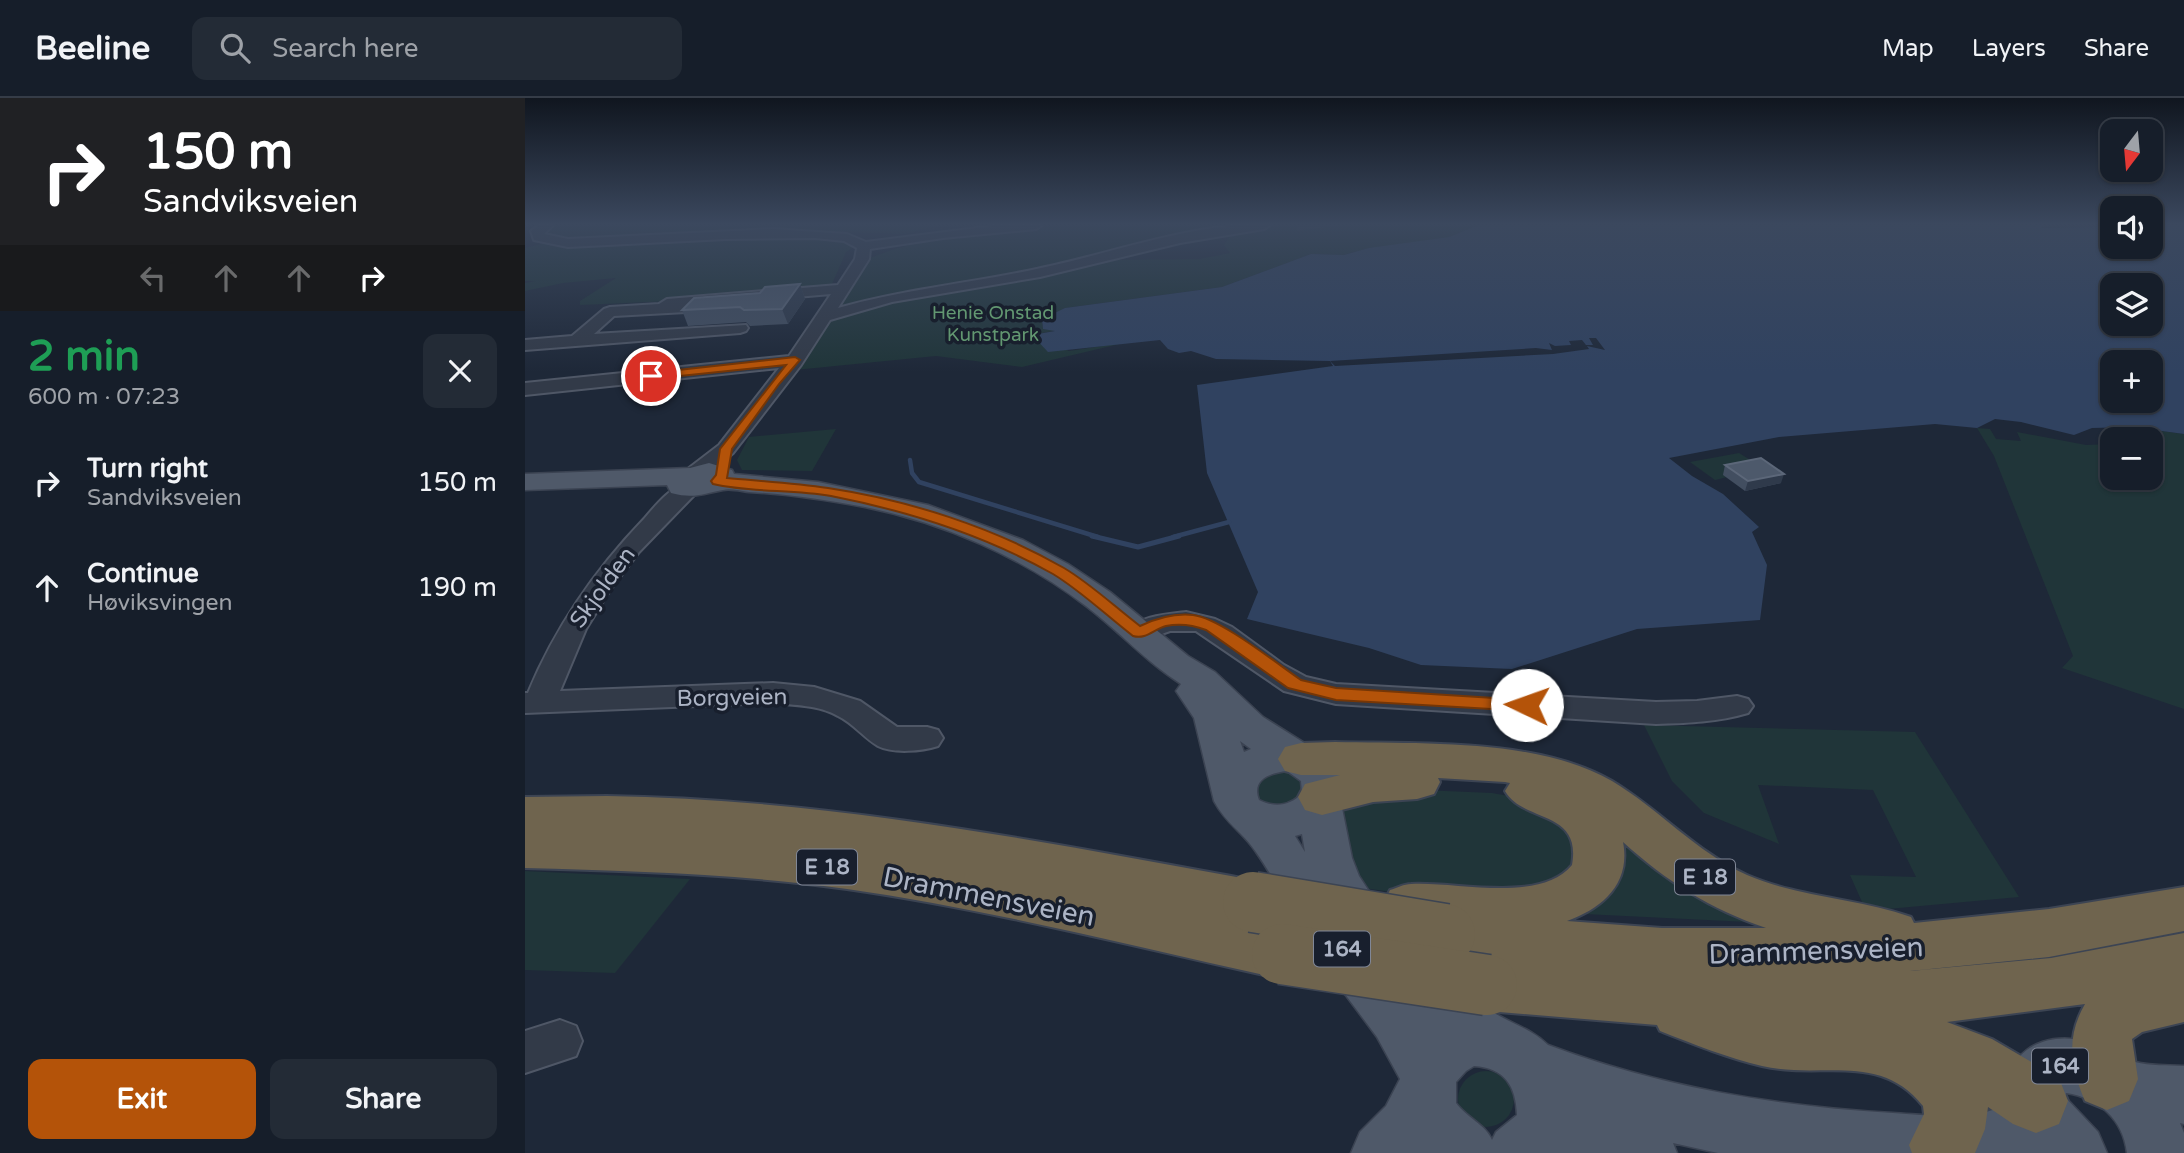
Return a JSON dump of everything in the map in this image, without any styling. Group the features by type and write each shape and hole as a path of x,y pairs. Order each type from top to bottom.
{"highway":[{"name":"E 18","path":"1308,779 1462,763 1550,773 1605,797 1676,858 1730,892 1759,905 1861,929 1915,938 1971,943"},
{"name":"E 18","path":"1308,779 1513,788 1563,803 1587,822 1598,842 1600,860 1594,878 1587,886 1564,900 1520,907 1482,909 1425,920"},
{"name":"Drammensveien","path":"525,815 620,814 733,819 851,831 981,851 1186,890 1247,890 1593,949 1703,954 1850,952 1971,943 2049,933 2184,909"},
{"name":"Drammensveien","path":"525,848 706,855 849,869 958,888 1282,954 1487,985 1636,997 1763,1001 1891,999 2005,990 2108,975 2184,958"},
{"path":"2115,1084 2102,1041 2106,1024 2123,1012 2184,995"},
{"name":"E 18","path":"1636,997 1764,1038 1876,1043 1896,1039 1942,1047 1970,1060 2051,1123"},
{"name":"E 18","path":"1876,1043 1920,1060 1936,1071 1948,1086 1956,1109 1955,1124 1942,1145"}],"main road":[{"path":"525,482 703,475 827,492 934,517 1010,546 1060,572 1177,665 1202,681 1308,779"},
{"path":"1177,665 1213,717 1245,804 1287,822 1307,814 1308,779"},
{"path":"1245,804 1242,772 1250,765 1269,757 1308,779"},
{"name":"164","path":"1308,779 1339,885 1369,930 1468,1026 1512,1053 1604,1095 1664,1114 1716,1125 1825,1140 1972,1145 2051,1123 2035,1081 2047,1068 2068,1065 2080,1067 2115,1084 2141,1108 2154,1129 2158,1153 2184,1145"},
{"name":"164","path":"1245,804 1279,850 1333,938 1396,1019 1428,1086 1434,1122 1443,1135 1467,1153"},
{"name":"164","path":"1428,1086 1434,1065 1453,1047 1464,1042 1512,1053"},
{"path":"1512,1053 1545,1090 1547,1103 1546,1117 1526,1147"},
{"name":"164","path":"2115,1084 2184,1095"},
{"path":"1381,1153 1407,1127 1428,1086"},
{"path":"1526,1147 1598,1144 1647,1153"}],"street":[{"name":"Skjolden","path":"533,703 562,644 610,568 673,502 703,475 795,360 851,274"},
{"path":"822,317 891,298 1033,274"},
{"path":"667,304 841,289"},
{"path":"538,372 610,312 708,305 725,299"},
{"path":"658,334 688,307"},
{"path":"605,355 633,322"},
{"path":"525,330 562,325 533,344"},
{"path":"533,344 740,328"},
{"path":"533,344 538,372"},
{"path":"538,372 795,360"},
{"path":"538,372 642,361"},
{"path":"1139,633 1163,622 1193,620 1212,627 1294,684 1336,694 1656,713 1697,712 1737,706"},
{"name":"Borgveien","path":"533,703 773,693 814,697 849,708 890,738 926,738"}],"green space":[{"path":"525,274 836,274 832,284 811,289 673,301 580,305 580,301 616,278 563,283 525,291 525,283 535,281 525,281"},
{"name":"Henie Onstad Kunstpark","path":"858,274 1256,274 1222,287 1065,308 1042,320 1043,329 1058,330 1032,335 1069,351 1128,342 1022,367 936,356 795,370 847,295"},
{"path":"1977,428 1990,429 1996,439 2021,441 2017,432 2086,445 2100,444 2100,490 2163,490 2163,431 2184,434 2184,709 2062,668 2073,656 1994,456"},
{"path":"836,429 812,471 742,470 737,460 749,437"},
{"path":"1739,453 1760,466 1747,465 1724,470 1728,474 1727,477 1715,480 1690,462"},
{"path":"1644,725 1915,732 2019,897 1866,911 1850,875 1916,877 1873,790 1758,785 1779,844 1704,813 1672,781"},
{"path":"1285,770 1302,776 1304,796 1281,807 1261,802 1255,793 1260,778"},
{"path":"1422,790 1492,793 1531,800 1584,839 1572,883 1427,897 1356,887 1341,812 1346,806"},
{"path":"1608,831 1769,923 1584,914 1609,890"},
{"path":"525,871 690,879 615,973 525,970"},
{"path":"1486,1071 1497,1073 1506,1079 1512,1088 1512,1110 1506,1119 1497,1125 1486,1127 1475,1125 1466,1119 1460,1110 1458,1099 1460,1088 1466,1079 1475,1073"}],"water":[{"path":"1256,274 2100,274 2100,336 2163,336 2163,274 2184,274 2184,434 2163,431 2163,427 2100,427 2074,435 2021,422 1995,419 1977,428 1935,424 1779,437 1669,458 1692,476 1723,494 1759,527 1752,532 1767,565 1760,620 1637,629 1512,669 1421,665 1369,648 1247,619 1258,592 1207,473 1197,385 1333,366 1330,361 1216,359 1191,351 1179,353 1168,349 1160,340 1048,352 1032,335 1055,331 1043,329 1042,319 1065,308 1222,287"}],"pier":[{"path":"1589,338 1596,338 1605,350 1587,346 1589,349 1553,354 1335,366 1330,361 1536,348 1552,350 1549,343 1555,346 1571,345 1569,341 1582,340 1586,345 1593,345"}],"building":[{"path":"800,284 782,309 744,310 740,307 682,310 694,298 760,293 765,287"},
{"path":"1761,458 1784,474 1748,481 1725,465"}],"waterway":[{"path":"910,460 912,473 919,482 1098,537"},
{"path":"1173,537 1229,522"},
{"path":"1092,536 1138,547 1179,536"}],"route":[{"path":"651,376 795,360 726,449 720,473 722,476 718,481 827,492 883,503 945,521 1010,546 1060,572 1139,633 1163,622 1193,620 1212,627 1294,684 1313,690 1336,694 1527,705"}]}
